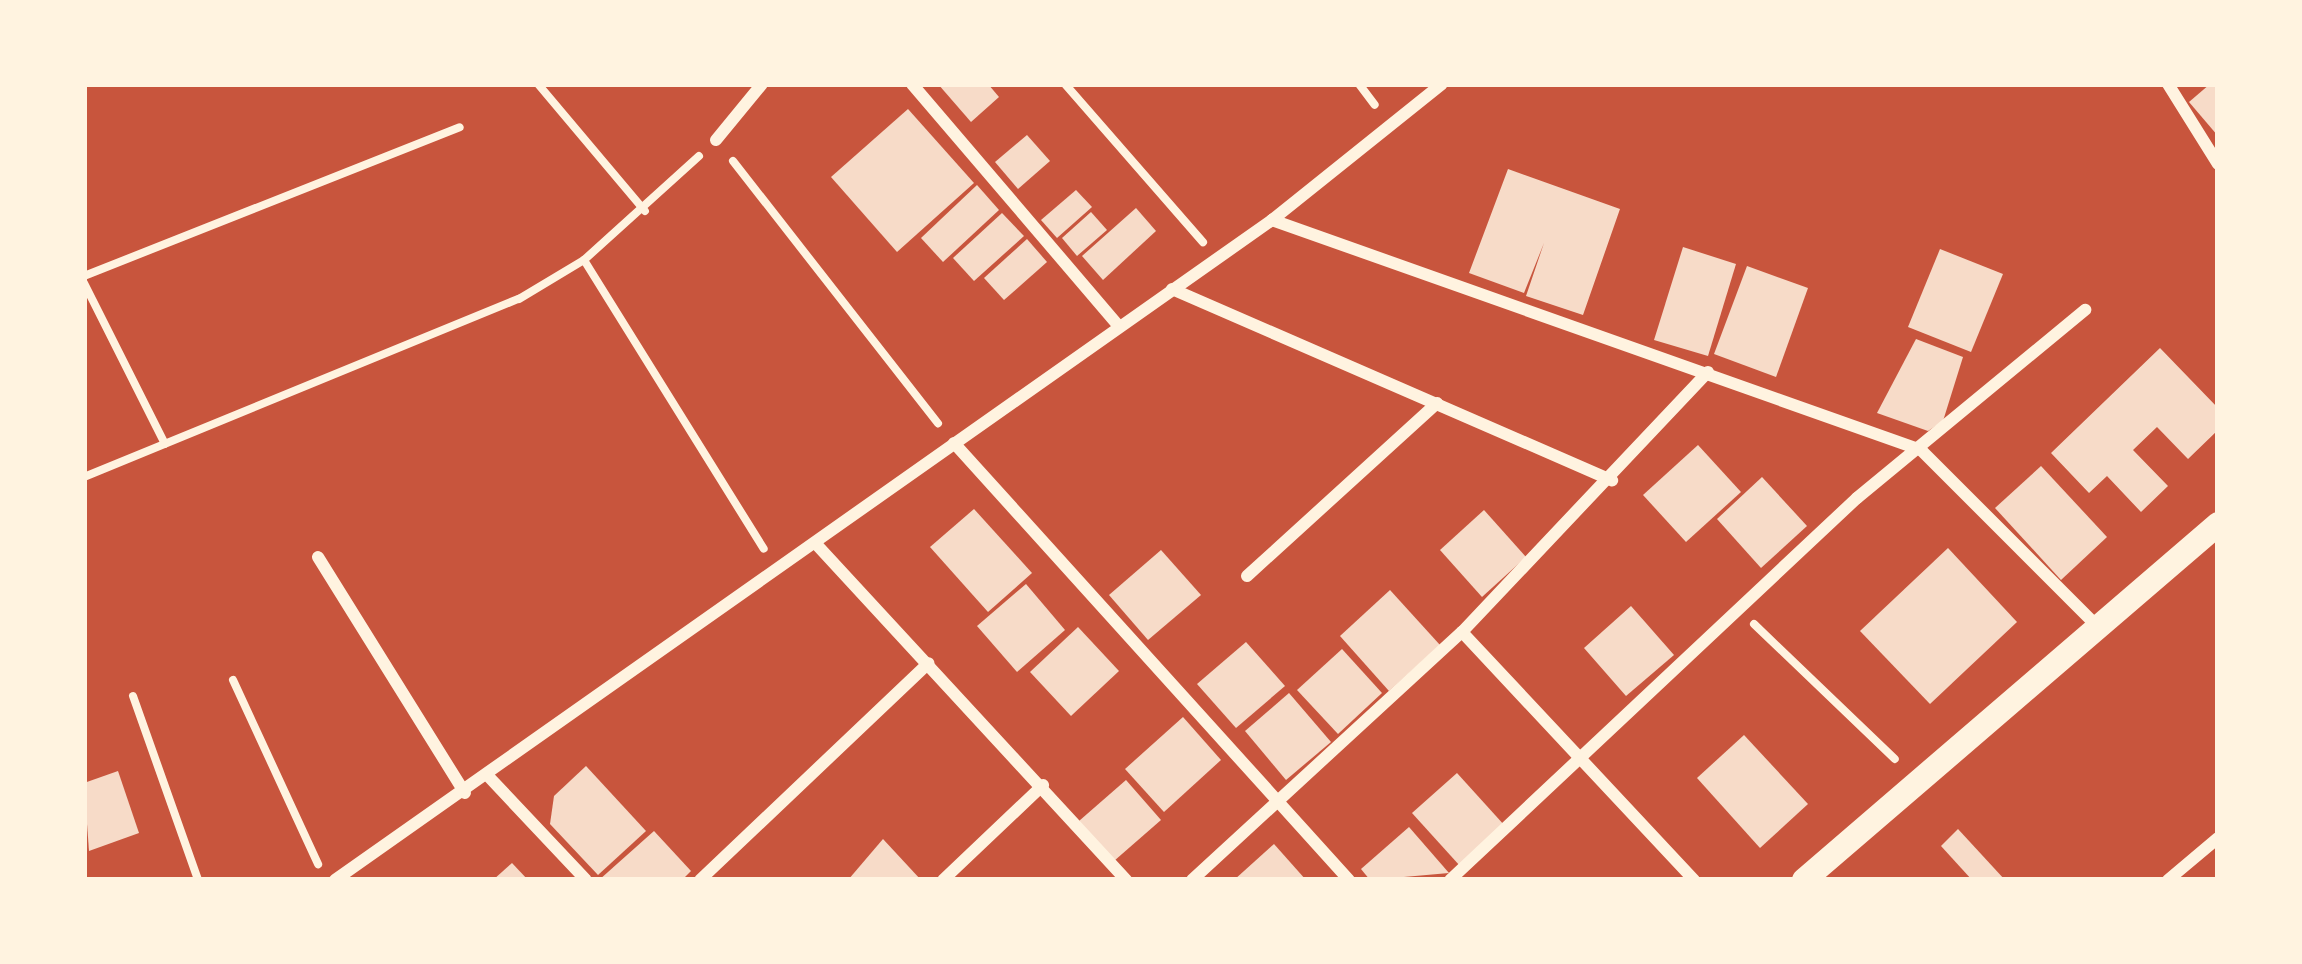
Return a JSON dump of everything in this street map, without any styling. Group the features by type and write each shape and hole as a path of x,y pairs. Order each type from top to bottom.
{"main road":[{"path":"1804,880 2218,524"}],"street":[{"path":"716,140 762,84"},
{"path":"912,84 1119,326"},
{"path":"330,880 489,777 1272,220 1442,84"},
{"path":"2168,84 2218,164"},
{"path":"1272,220 1921,450 2099,628"},
{"path":"1172,289 1612,480"},
{"path":"1450,880 1740,610 2085,310"},
{"path":"1192,880 1283,804 1462,632 1612,480 1708,372"},
{"path":"1247,576 1436,403"},
{"path":"954,443 1349,880"},
{"path":"817,545 1043,784 1126,880"},
{"path":"319,557 465,793"},
{"path":"1462,632 1694,880"},
{"path":"700,880 929,663"},
{"path":"489,777 586,880"},
{"path":"943,880 1043,784"},
{"path":"2168,880 2218,838"}],"path":[{"path":"538,84 644,211"},
{"path":"1065,84 1216,256"},
{"path":"165,444 84,279 460,127"},
{"path":"84,477 504,306 584,260 644,211 716,140 954,443"},
{"path":"584,260 778,573"},
{"path":"1740,610 1896,760"},
{"path":"233,680 330,880"},
{"path":"134,696 198,880"}],"building":[{"path":"938,84 988,84 999,97 971,122"},
{"path":"2210,84 2218,84 2218,136 2189,102"},
{"path":"908,109 974,183 897,252 831,177"},
{"path":"1027,135 1050,161 1018,189 995,162"},
{"path":"1508,169 1620,209 1583,315 1526,296 1544,243 1524,293 1469,273"},
{"path":"977,185 999,210 943,262 921,238"},
{"path":"1076,190 1092,207 1057,238 1041,220"},
{"path":"1136,208 1156,231 1103,280 1082,256"},
{"path":"1091,212 1107,230 1077,256 1062,238"},
{"path":"1002,213 1024,236 974,281 953,258"},
{"path":"1027,239 1047,262 1004,300 984,278"},
{"path":"1683,247 1736,264 1708,356 1654,340"},
{"path":"1940,249 2003,274 1971,352 1908,327"},
{"path":"1747,266 1808,288 1776,377 1714,354"},
{"path":"1916,339 1963,357 1943,421 1928,431 1877,413"},
{"path":"2160,348 2218,408 2218,430 2188,459 2157,427 2133,450 2168,486 2141,512 2107,476 2089,493 2051,453"},
{"path":"1698,445 1741,492 1686,542 1643,495"},
{"path":"2041,466 2107,537 2061,580 1995,508"},
{"path":"1762,477 1807,526 1761,568 1717,519"},
{"path":"974,509 1032,573 988,612 930,547"},
{"path":"1484,510 1526,557 1482,597 1440,550"},
{"path":"1948,548 2017,622 1930,704 1860,631"},
{"path":"1161,550 1201,595 1148,640 1109,595"},
{"path":"1026,584 1065,630 1017,672 977,626"},
{"path":"1390,590 1440,645 1389,691 1340,636"},
{"path":"1631,606 1674,655 1626,696 1584,648"},
{"path":"1078,627 1119,671 1071,716 1030,672"},
{"path":"1246,642 1285,686 1236,728 1197,684"},
{"path":"1342,649 1382,693 1338,734 1297,690"},
{"path":"1289,693 1331,742 1286,780 1245,731"},
{"path":"1183,717 1221,760 1164,812 1125,769"},
{"path":"1744,735 1808,804 1760,848 1697,778"},
{"path":"586,766 646,831 598,875 550,824 554,796"},
{"path":"118,771 139,833 89,851 84,783"},
{"path":"1457,773 1505,826 1460,866 1412,813"},
{"path":"1126,780 1161,820 1114,861 1079,821"},
{"path":"1409,827 1449,873 1370,880 1361,869"},
{"path":"1958,829 2005,880 1972,880 1941,846"},
{"path":"654,831 691,871 682,880 599,880"},
{"path":"883,839 921,880 848,880"},
{"path":"1274,844 1306,880 1234,880"},
{"path":"512,863 528,880 493,880"}]}
